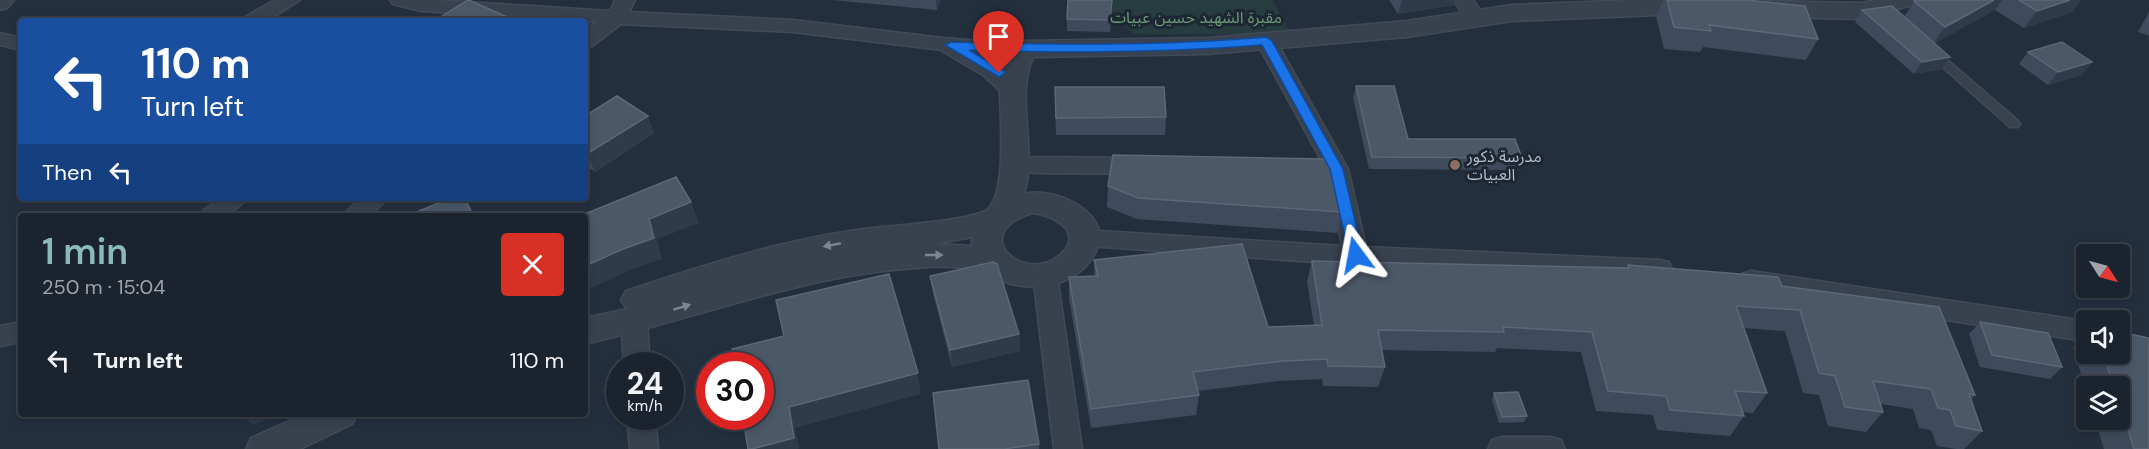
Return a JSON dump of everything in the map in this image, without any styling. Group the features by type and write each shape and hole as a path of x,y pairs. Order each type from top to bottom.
{"street":[{"path":"0,4 4,0"},
{"path":"257,18 290,0"},
{"path":"400,0 422,5 621,8 951,45 1024,49 1208,46 1407,29 1469,9 1512,13 1644,3 1731,8 1862,11 1891,7"},
{"path":"588,38 621,8"},
{"path":"0,39 18,43"},
{"path":"1266,41 1337,169 1356,255"},
{"path":"951,45 979,59 999,73 1013,89"},
{"path":"998,265 989,255 985,243 986,231 998,215 1015,177 1013,73 1024,49"},
{"path":"1024,49 1033,69 1034,165 1038,182 1049,203"},
{"path":"1034,165 1162,167"},
{"path":"1314,169 1337,169"},
{"path":"216,213 232,201"},
{"path":"358,213 372,201"},
{"path":"588,321 706,276 781,254 842,243 952,231 998,215 1018,204 1049,203 1063,208 1075,216 1082,227 1084,238 1081,251 1073,261 1060,270 1045,275 1020,274 970,256 889,257 843,264 759,283 634,322 588,330"},
{"path":"1084,238 1356,255 1641,267 1688,273"},
{"path":"1045,275 1068,449"},
{"path":"1724,278 1912,303 2076,329"},
{"path":"634,322 636,352"},
{"path":"0,336 18,333"},
{"path":"264,449 333,417"},
{"path":"642,430 644,449"},
{"path":"1502,449 1551,449"}],"lane":[{"path":"1924,45 2014,124"}],"green space":[{"name":"مقبرة الشهيد حسين عبيات","path":"1102,0 1273,0 1291,34 1134,34"}],"building":[{"path":"468,0 507,17 506,18 439,18"},
{"path":"1068,0 1112,0 1110,20 1067,19"},
{"path":"1667,0 1747,0 1805,6 1818,39 1709,25 1711,31 1674,27"},
{"path":"1915,0 1994,0 1945,27"},
{"path":"2019,0 2070,0 2037,11"},
{"path":"1892,6 1950,57 1922,62 1862,10"},
{"path":"2062,42 2092,62 2058,72 2028,52"},
{"path":"1356,86 1394,86 1408,139 1515,139 1522,158 1372,157"},
{"path":"1055,87 1164,87 1166,117 1056,118"},
{"path":"617,96 648,116 588,153 588,114"},
{"path":"1113,155 1324,159 1332,165 1342,212 1138,198 1108,186"},
{"path":"676,177 691,202 649,219 654,238 588,265 587,213"},
{"path":"444,201 466,201 472,213 417,213"},
{"path":"1242,244 1268,327 1322,325 1312,261 1629,268 1628,265 1778,277 1782,286 1939,307 1975,395 1969,394 1982,431 1956,426 1950,410 1938,408 1931,389 1873,381 1883,412 1845,407 1835,376 1819,373 1800,310 1736,306 1767,393 1735,391 1744,416 1670,410 1666,396 1608,391 1592,332 1503,327 1504,332 1378,330 1385,367 1328,366 1327,359 1283,361 1193,372 1199,395 1091,409 1069,277 1098,276 1094,260"},
{"path":"993,262 997,264 1019,334 950,350 930,276"},
{"path":"889,274 918,373 789,407 794,438 748,449 745,430 774,430 774,352 732,352 732,349 784,336 776,300"},
{"path":"1980,322 2048,333 2062,367 1992,355"},
{"path":"2130,334 2149,338 2149,449 2134,449 2128,430 2130,376 2110,376 2106,364 2130,364"},
{"path":"1028,380 1039,444 1004,449 939,449 933,393"},
{"path":"1518,392 1527,416 1502,417 1494,393"}],"place":[{"name":"مدرسة ذكور العبيات","path":"1455,165"}],"route":[{"path":"999,73 979,59 951,45 1047,49 1208,46 1266,41 1337,169 1356,255"}]}
